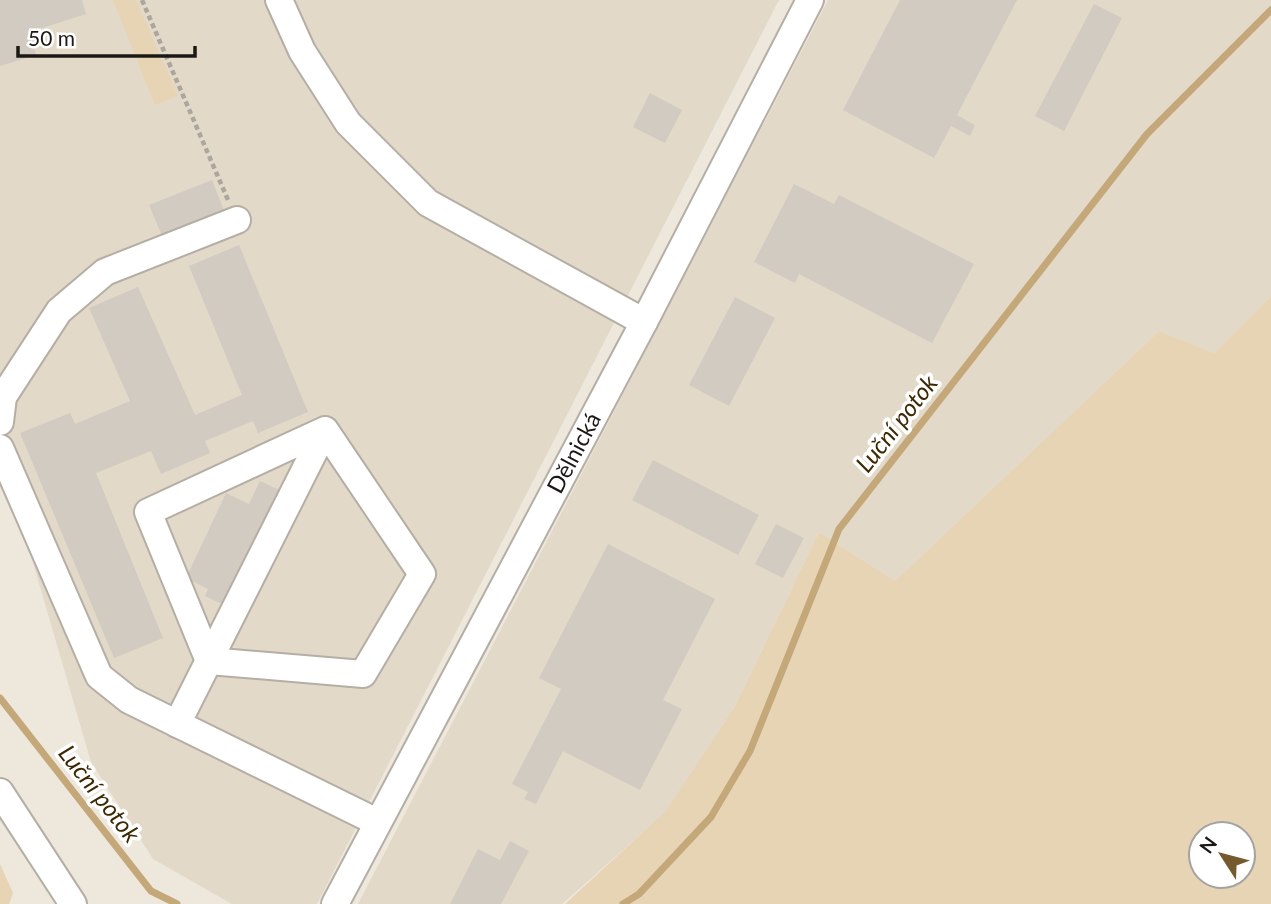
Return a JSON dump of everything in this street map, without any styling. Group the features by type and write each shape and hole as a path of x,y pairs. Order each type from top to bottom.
{"street":[{"path":"279,0 302,51 348,123 428,203 644,322"},
{"name":"Dělnická","path":"335,904 644,322 810,0"},
{"path":"0,422 4,397 59,311 105,272 237,220"},
{"path":"177,724 325,430"},
{"path":"209,662 148,512 325,430"},
{"path":"209,662 363,674 422,574 325,430"},
{"path":"0,448 99,676 128,700 377,822"},
{"path":"0,792 73,904"}],"path":[{"path":"142,0 237,220"}],"shaded area":[{"path":"0,0 779,0 317,904 232,904 153,859 91,762 0,449"},
{"path":"113,0 136,0 178,96 155,105"},
{"path":"828,0 1271,0 1271,296 1214,353 1159,331 895,581 819,532 735,706 666,812 562,904 358,904"},
{"path":"1271,296 1271,904 565,904 666,811 735,706 819,532 895,581 1159,331 1214,353"},
{"path":"0,864 13,893 9,904 0,904"}],"building":[{"path":"0,0 82,0 86,14 30,32 36,55 0,66"},
{"path":"900,0 1017,0 957,115 975,125 970,136 951,126 934,158 843,110"},
{"path":"1094,4 1122,18 1064,131 1035,116"},
{"path":"650,93 682,110 665,143 633,127"},
{"path":"212,180 225,213 163,238 149,205"},
{"path":"794,184 834,204 839,195 974,264 932,343 799,274 795,283 754,262"},
{"path":"239,245 308,412 258,433 253,421 205,441 210,453 161,474 151,451 96,473 163,638 114,658 20,433 70,413 75,424 130,401 89,308 138,287 195,415 242,395 189,266"},
{"path":"735,297 775,318 729,406 689,385"},
{"path":"653,460 759,515 738,555 632,500"},
{"path":"260,481 284,492 228,607 205,596 208,589 186,578 226,493 249,504"},
{"path":"776,524 804,538 783,578 755,564"},
{"path":"608,544 715,599 663,700 682,709 640,790 563,751 536,804 524,799 528,792 512,784 561,689 539,678"},
{"path":"510,841 529,851 501,904 450,904 478,849 500,860"}],"waterway":[{"name":"Luční potok","path":"623,904 639,894 711,817 750,751 839,529 1147,134 1271,10"},
{"name":"Luční potok","path":"0,698 151,891 177,904"}]}
